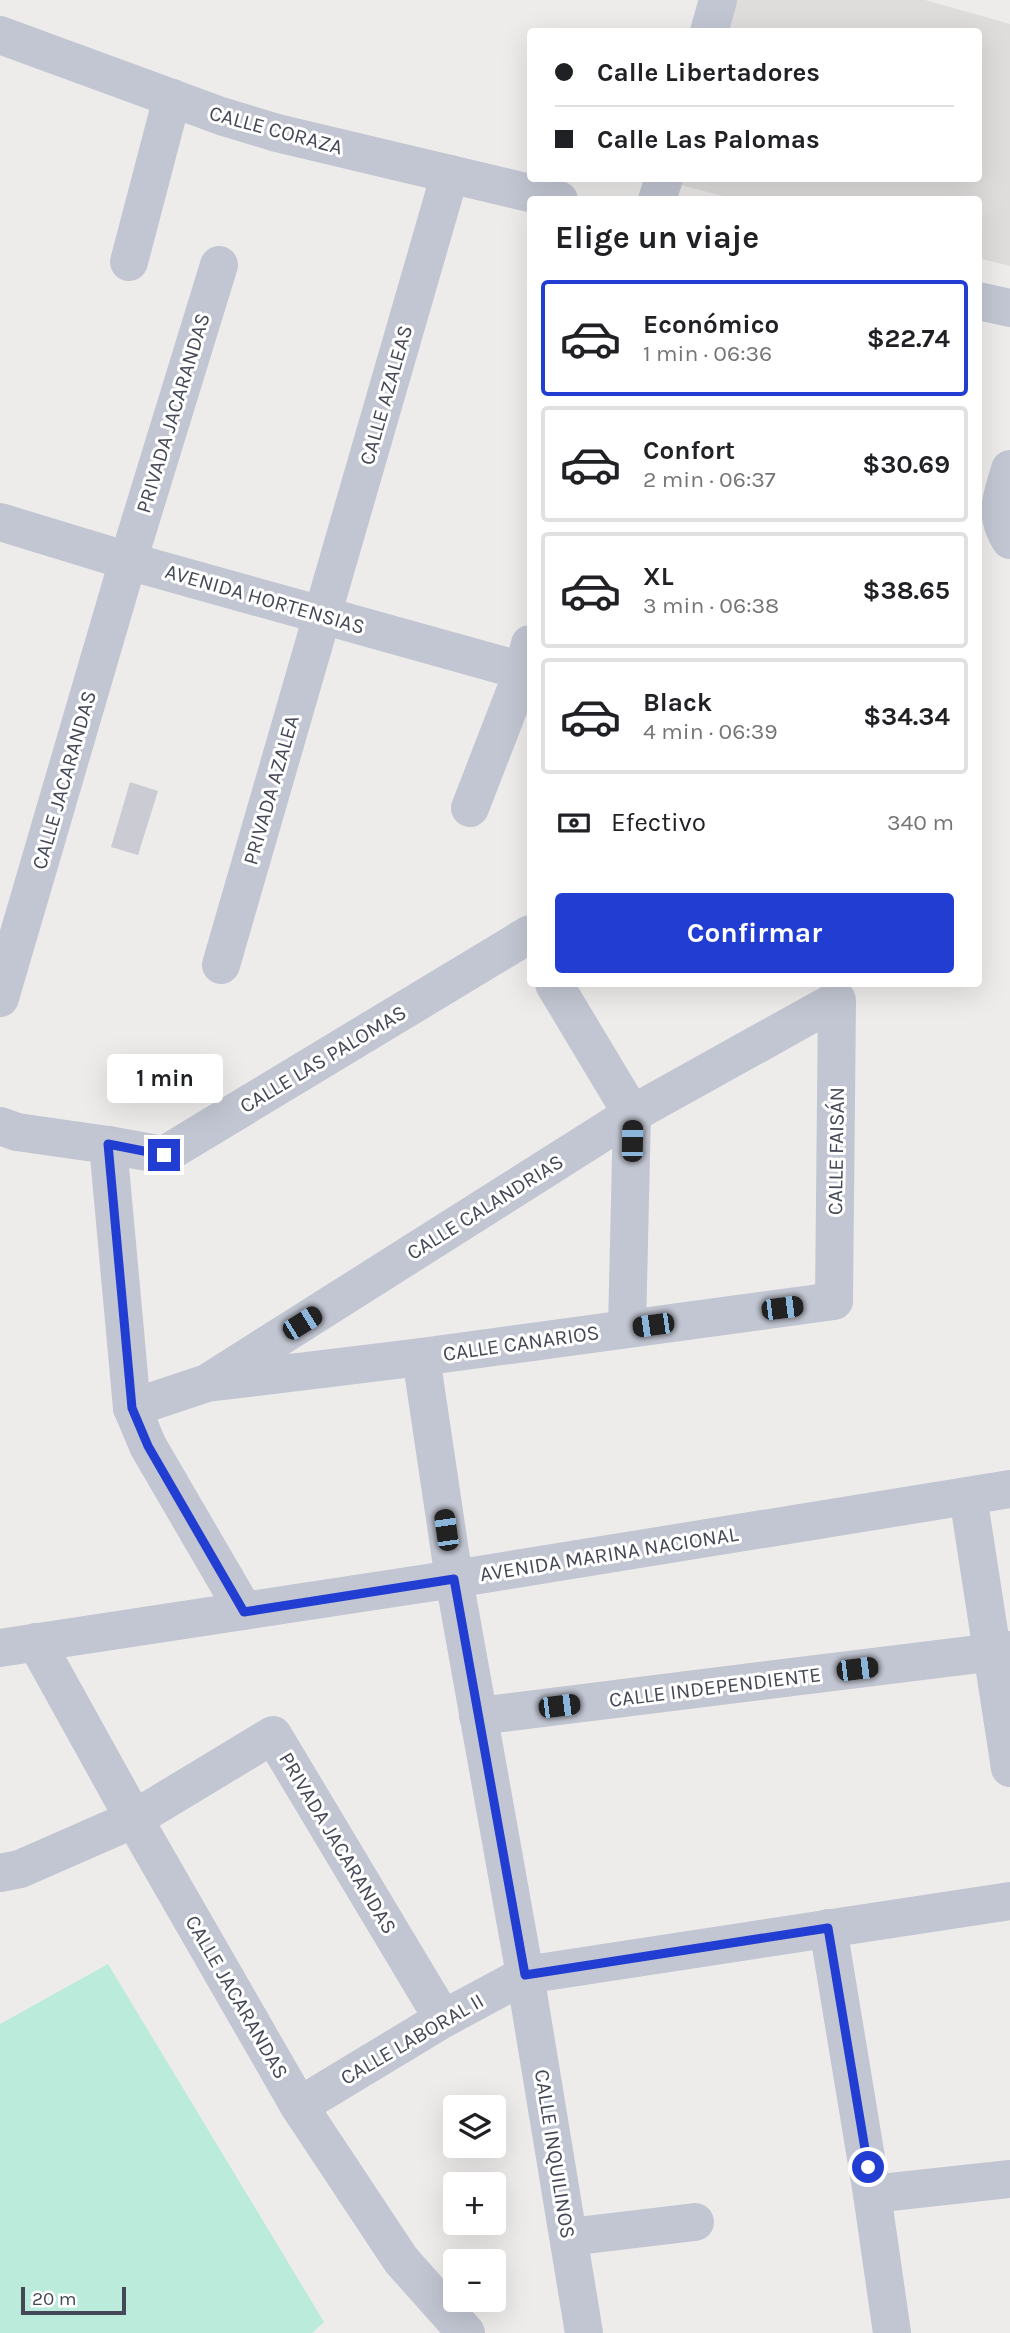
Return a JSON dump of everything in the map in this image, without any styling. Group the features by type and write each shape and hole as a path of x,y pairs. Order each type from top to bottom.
{"street":[{"path":"710,28 719,0"},
{"name":"CALLE CORAZA","path":"0,35 221,116 277,133 542,196"},
{"path":"130,262 173,99"},
{"name":"CALLE AZALEAS","path":"322,615 450,174"},
{"name":"PRIVADA JACARANDAS","path":"128,561 219,265"},
{"path":"982,302 1010,308"},
{"path":"1010,469 1000,507 1000,524 1010,540"},
{"name":"AVENIDA HORTENSIAS","path":"0,522 322,615 527,663"},
{"name":"CALLE JACARANDAS","path":"0,998 128,561"},
{"name":"PRIVADA AZALEA","path":"221,965 322,615"},
{"path":"470,808 527,666"},
{"name":"CALLE LAS PALOMAS","path":"6,1133 108,1144 164,1155 527,939"},
{"path":"556,987 632,1114 627,1328"},
{"name":"CALLE CALANDRIAS","path":"132,1408 207,1383 632,1114 837,1000"},
{"name":"CALLE FAISÁN","path":"834,1301 837,1000"},
{"path":"108,1144 132,1408 148,1446 244,1612"},
{"name":"CALLE CANARIOS","path":"207,1383 834,1301"},
{"name":"CALLE INQUILINOS","path":"421,1357 454,1579 525,1975 584,2333"},
{"name":"AVENIDA MARINA NACIONAL","path":"18,1645 454,1579 1010,1489"},
{"path":"968,1496 1001,1651 1010,1768"},
{"name":"CALLE JACARANDAS","path":"18,1645 134,1819 299,2106 401,2260 466,2333"},
{"name":"CALLE INDEPENDIENTE","path":"478,1716 1001,1651"},
{"name":"PRIVADA JACARANDAS","path":"134,1819 273,1735 443,2019"},
{"path":"0,1873 20,1869 134,1819"},
{"name":"CALLE LABORAL II","path":"299,2106 443,2019 525,1975 1010,1901"},
{"path":"828,1928 892,2333"},
{"path":"872,2194 1010,2179"},
{"path":"569,2237 695,2222"}],"shaded area":[{"path":"730,0 925,0 1010,24 1010,266 982,259 982,196 723,196 673,183 982,182 982,28 721,28"}],"green space":[{"path":"108,1964 324,2322 312,2333 0,2333 0,2024"}],"building":[{"path":"130,782 158,791 138,855 111,847"}],"route":[{"path":"164,1155 108,1144 132,1408 148,1446 244,1612 454,1579 525,1975 828,1928 868,2167"}]}
